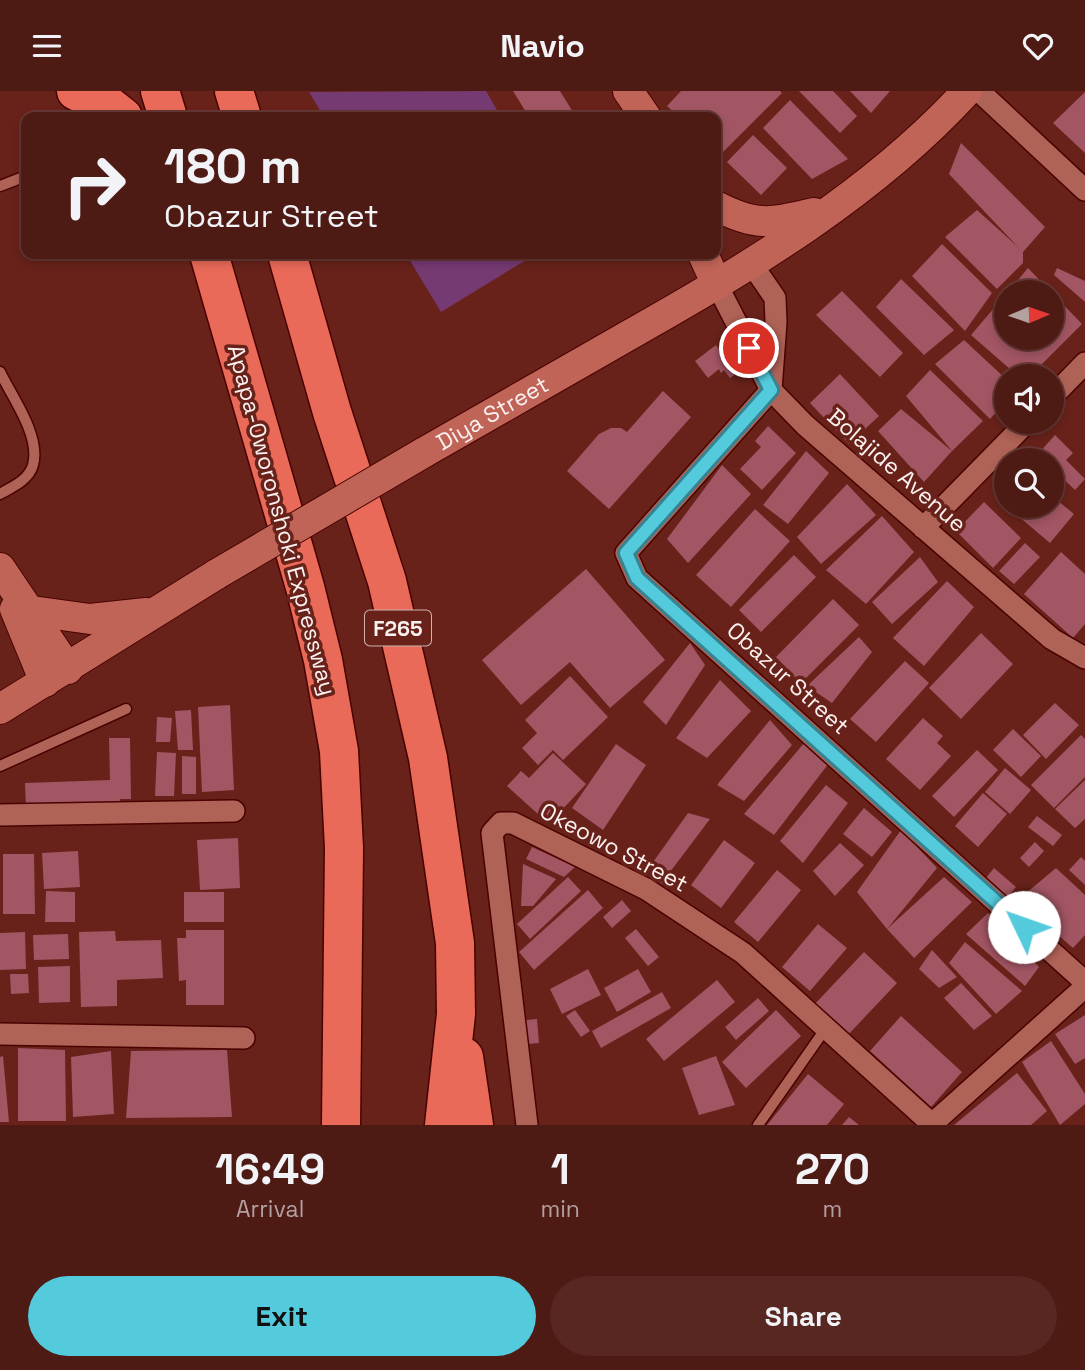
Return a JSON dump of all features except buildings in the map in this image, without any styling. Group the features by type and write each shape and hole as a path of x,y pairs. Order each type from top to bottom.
{"highway":[{"path":"76,91 117,112"},
{"path":"160,91 166,112"},
{"path":"234,91 240,112"},
{"path":"251,91 255,112"},
{"path":"205,259 228,314"},
{"name":"Apapa-Oworonshoki Expressway","path":"211,259 305,587 325,673 339,751 344,848 342,956"},
{"name":"F265","path":"289,259 332,412 387,581 428,758 455,943 456,1014 444,1125"},
{"path":"316,1125 342,956"},
{"path":"341,1125 342,956"},
{"path":"456,1014 474,1125"}],"main road":[{"name":"Diya Street","path":"2,704 57,675 153,612 423,453 717,285 831,209 937,124 967,91"},
{"path":"721,209 744,221 775,221 831,209"},
{"path":"721,214 751,263"},
{"path":"705,259 717,285"},
{"path":"3,574 32,611 57,675"},
{"path":"3,574 26,638 57,675"},
{"path":"32,611 90,619 153,612"}],"street":[{"path":"979,91 1085,190"},
{"path":"751,263 775,298 771,390"},
{"name":"Bolajide Avenue","path":"717,285 771,390 805,425 1052,639 1085,658"},
{"path":"1064,385 1085,363"},
{"name":"Obazur Street","path":"771,390 626,553 637,578 1085,985"},
{"path":"923,528 1015,434"},
{"path":"0,815 234,811"},
{"name":"Okeowo Street","path":"527,1125 492,833 501,823 513,823 646,889 743,953 932,1124"},
{"path":"932,1124 1085,985"},
{"path":"0,1034 244,1038"}],"lane":[{"path":"0,186 21,178"},
{"path":"0,372 33,441 33,466 21,482 0,494"},
{"path":"0,766 125,709"},
{"path":"758,1125 826,1028"}],"shaded area":[{"path":"486,91 498,112 321,112 309,92"},
{"path":"409,259 528,259 441,312"}],"route":[{"path":"749,348 771,390 626,553 637,578 1024,927"}]}
